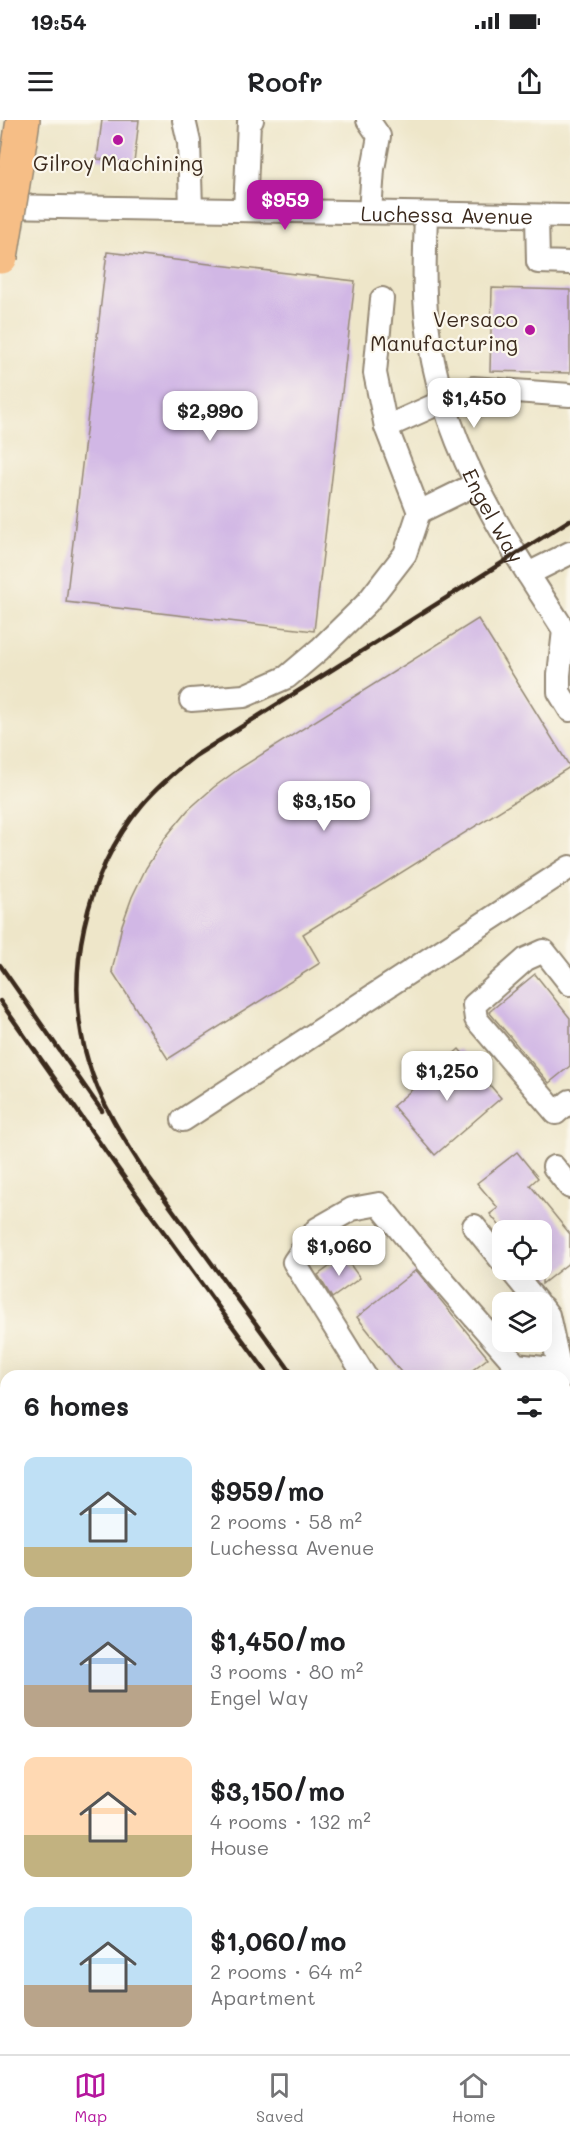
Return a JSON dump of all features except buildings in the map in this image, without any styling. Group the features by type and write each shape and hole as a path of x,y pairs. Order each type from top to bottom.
{"highway":[{"path":"1,261 23,120"}],"street":[{"path":"184,120 189,142 191,209"},
{"path":"245,210 249,122 252,120"},
{"path":"368,120 379,136 369,212"},
{"name":"Luchessa Avenue","path":"0,206 570,216"},
{"name":"Engel Way","path":"426,213 424,276 428,325 443,402 452,431 476,484 528,574 567,631"},
{"path":"537,216 538,262 570,262"},
{"path":"190,700 244,696 287,677 321,649 373,595 405,554 419,512 386,427 375,373 381,299"},
{"path":"386,427 473,388 570,395"},
{"path":"419,512 476,484"},
{"path":"528,574 570,553"},
{"path":"567,631 559,675 559,692 570,710"},
{"path":"183,1120 570,867"},
{"path":"570,984 544,951 526,959 474,1005 476,1019 556,1113 570,1101"},
{"path":"554,1167 570,1187"},
{"path":"361,1370 294,1262 317,1229 352,1209 379,1204 509,1370"},
{"path":"474,1226 492,1248"},
{"path":"519,1280 529,1292"},
{"path":"552,1330 563,1370"}],"railway":[{"path":"149,1178 114,1121 93,1077 81,1028 78,995 79,960 84,926 93,893 106,861 123,832 154,791 195,756 570,520"},
{"path":"0,965 102,1111"},
{"path":"0,1001 133,1190 265,1370"},
{"path":"145,1172 290,1370"}],"place":[{"name":"Gilroy Machining","path":"118,140"},
{"name":"Versaco Manufacturing","path":"530,330"}]}
